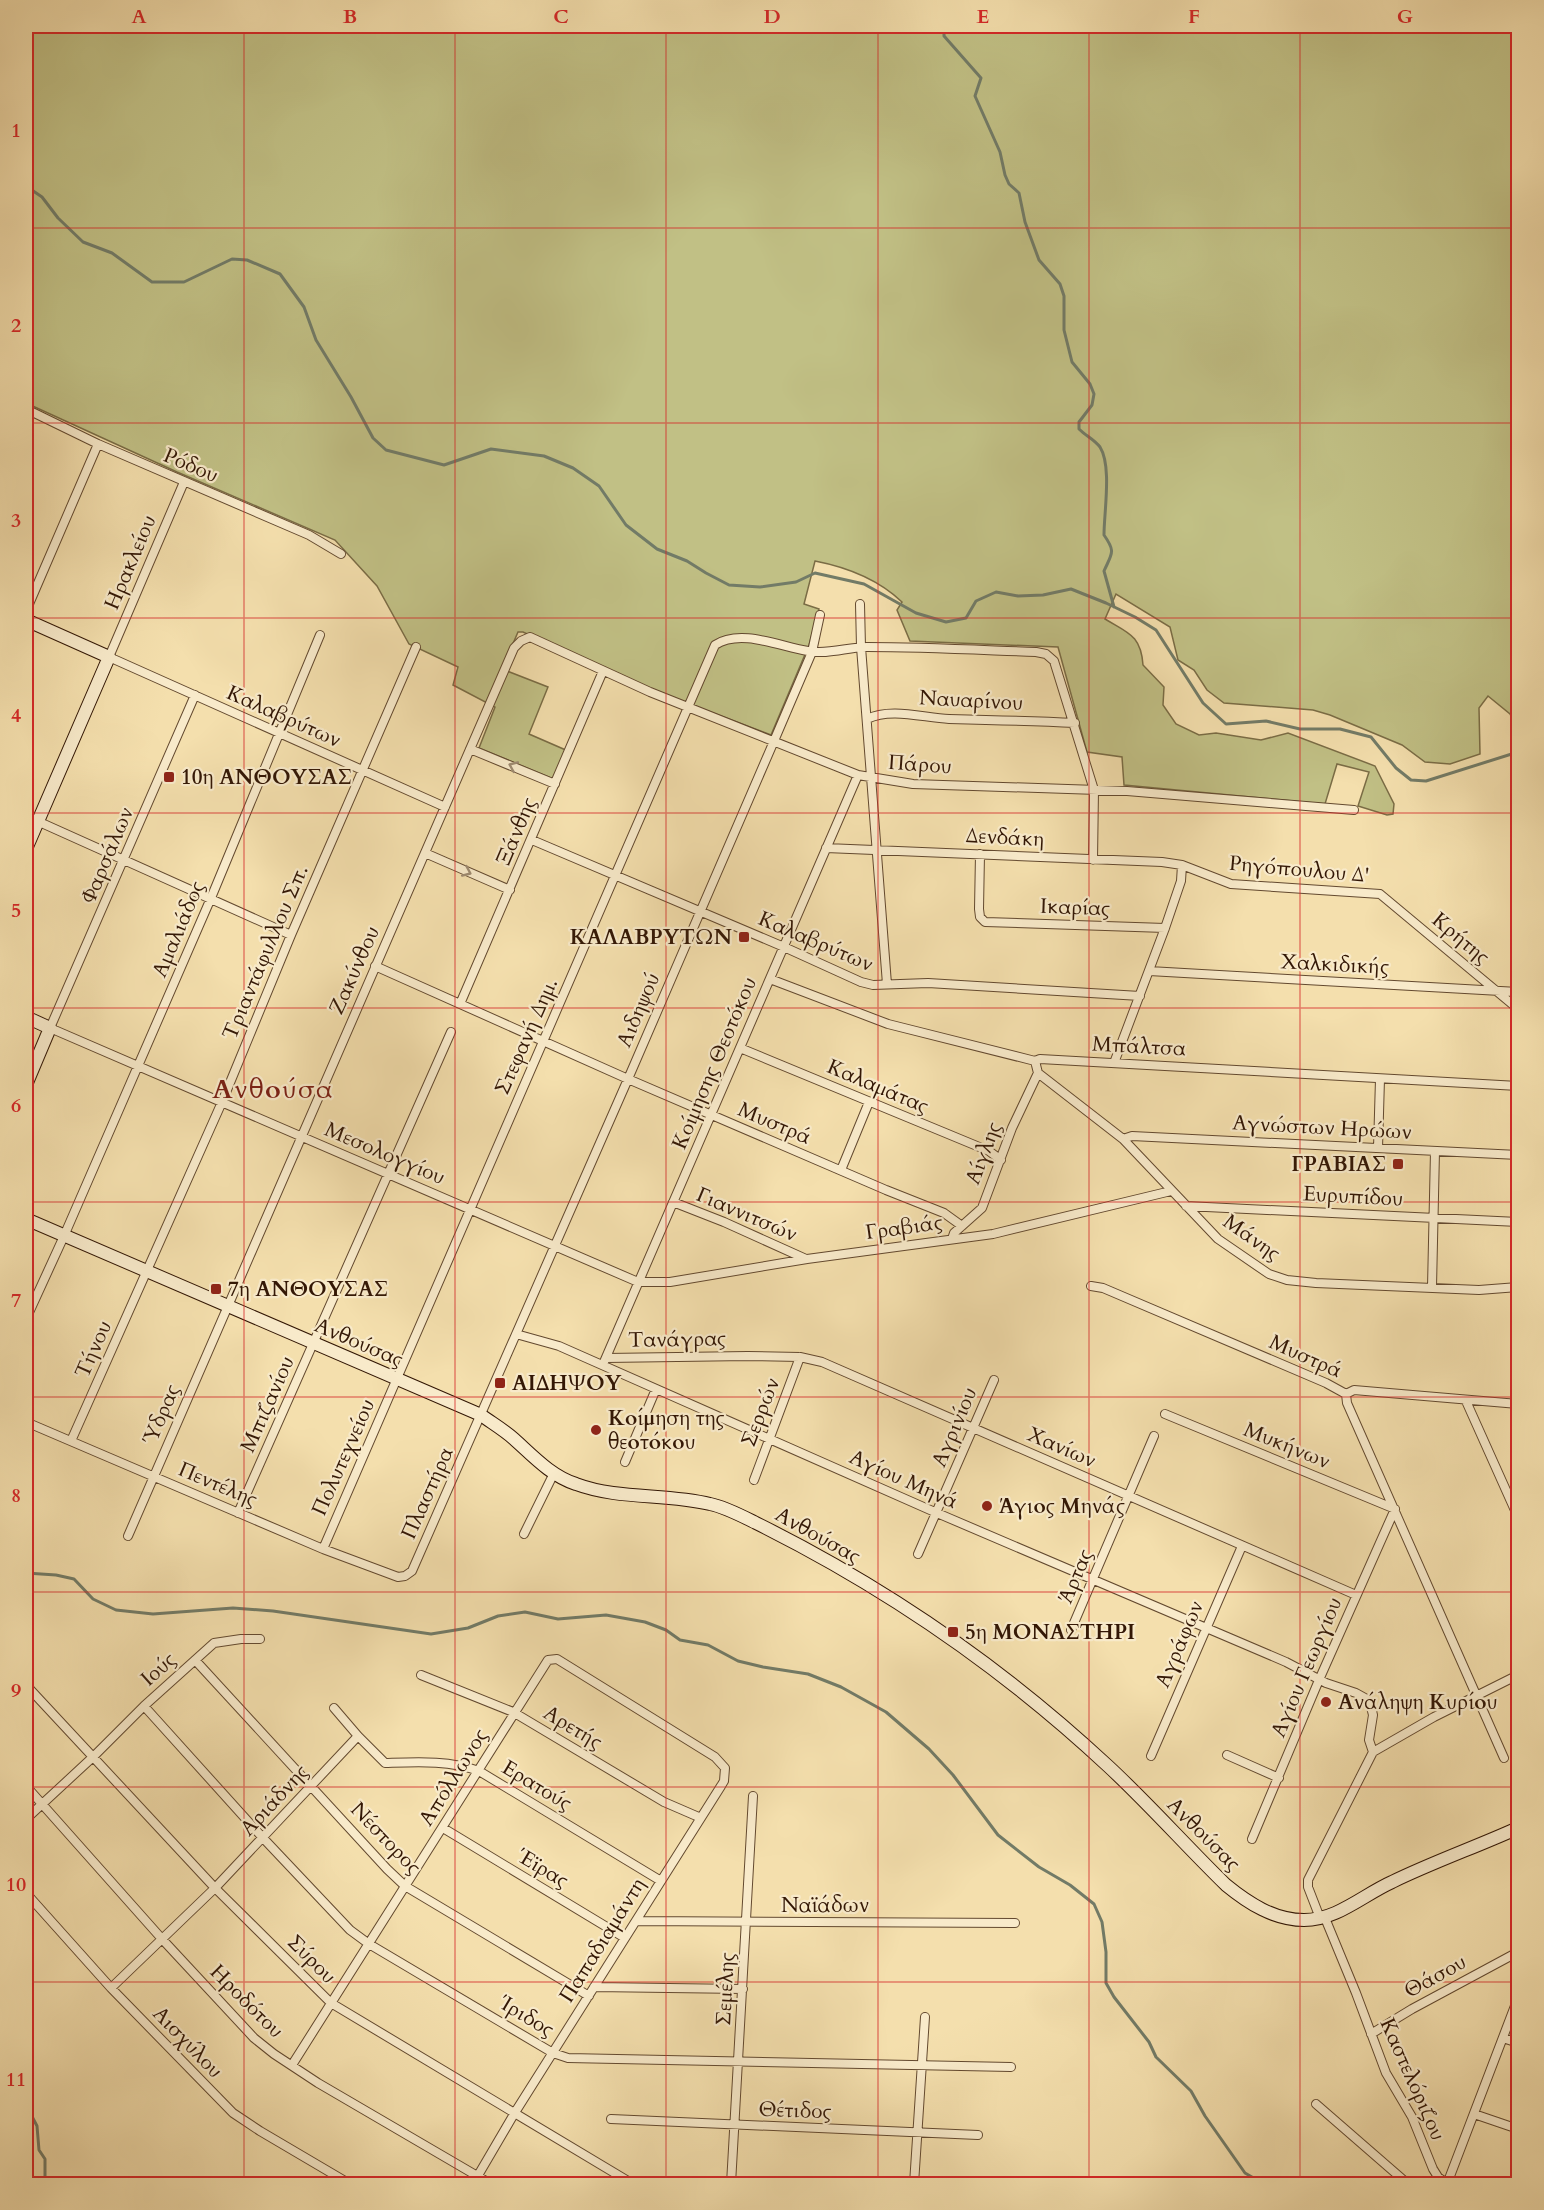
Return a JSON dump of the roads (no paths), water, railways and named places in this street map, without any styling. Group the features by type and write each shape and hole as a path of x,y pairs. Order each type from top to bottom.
{"street":[{"name":"Ρόδου","path":"26,409 98,444 309,535 341,554"},
{"path":"26,611 98,444"},
{"name":"Ηρακλείου","path":"109,657 184,482"},
{"path":"860,604 861,647 887,984"},
{"name":"Αιδηψού","path":"481,1416 812,652 820,615"},
{"path":"26,620 109,657 26,849"},
{"name":"Αμαλιάδος","path":"26,1319 211,898 320,635"},
{"name":"Πάρου","path":"514,648 521,641 530,638 650,692 858,775 871,778 913,784 1094,789 1354,810"},
{"name":"Στεφανή Δημ.","path":"397,1379 716,645 728,639 751,640 812,652"},
{"name":"Τριαντάφυλλου Σπ.","path":"148,1272 416,647"},
{"path":"812,652 861,647 1046,654 1054,661 1094,789 1093,860"},
{"name":"Ζακύνθου","path":"228,1306 514,648"},
{"name":"Καλαβρύτων","path":"109,657 445,807"},
{"name":"Ξάνθης","path":"459,1004 532,840 603,671"},
{"name":"Φαρσάλων","path":"51,1028 195,695"},
{"name":"Ναυαρίνου","path":"867,719 877,714 887,714 1075,723"},
{"path":"470,748 555,784"},
{"name":"Κοίμησης Θεοτόκου","path":"604,1362 858,775"},
{"path":"26,816 291,935"},
{"name":"Καλαβρύτων","path":"532,840 861,982 873,985 928,983 1140,996"},
{"name":"Δενδάκη","path":"826,848 1162,862 1182,865"},
{"path":"425,853 510,890"},
{"name":"Ικαρίας","path":"980,854 979,909 980,917 985,922 1165,928"},
{"path":"1114,1063 1165,928 1181,881 1182,865"},
{"name":"Ρηγόπουλου Δ'","path":"1182,865 1231,884 1380,894"},
{"name":"Κρήτης","path":"1380,894 1518,1009"},
{"name":"Μυστρά","path":"375,966 628,1079 944,1213 962,1226"},
{"name":"Χαλκιδικής","path":"1149,971 1518,992"},
{"name":"Μπάλτσα","path":"770,979 888,1024 1035,1061 1040,1059 1518,1086"},
{"path":"26,1017 51,1028 26,1085"},
{"name":"Μεσολογγίου","path":"51,1028 638,1282"},
{"path":"314,1343 451,1032"},
{"name":"Καλαμάτας","path":"740,1048 988,1151 1001,1160"},
{"path":"1035,1061 1038,1073"},
{"name":"Μάνης","path":"1038,1073 1124,1139 1218,1239 1269,1274 1287,1280 1316,1283 1479,1290 1518,1287"},
{"name":"Αίγλης","path":"952,1239 954,1233 982,1208 1012,1128 1038,1073"},
{"path":"1378,1148 1380,1079"},
{"path":"841,1170 869,1102"},
{"name":"Αγνώστων Ηρώων","path":"1124,1139 1132,1136 1518,1155"},
{"path":"1432,1287 1435,1151"},
{"name":"Γραβιάς","path":"638,1282 670,1282 807,1259 993,1234 1171,1191"},
{"name":"Γιαννιτσών","path":"674,1202 807,1259"},
{"name":"Ευρυπίδου","path":"1186,1206 1518,1222"},
{"name":"Ανθούσας","path":"26,1219 481,1416 554,1473 576,1485 596,1490 712,1504 761,1525 857,1579 950,1639 1045,1712 1108,1766 1236,1893 1280,1917 1304,1920 1322,1918 1392,1882 1518,1828"},
{"name":"Τήνου","path":"70,1441 148,1272"},
{"name":"Μυστρά","path":"1091,1286 1103,1288 1220,1337 1346,1394 1354,1390 1518,1404"},
{"name":"Ύδρας","path":"128,1536 228,1306"},
{"name":"Αγίου Μηνά","path":"516,1334 604,1362 657,1389 937,1513 1297,1667 1319,1680 1360,1695 1371,1707 1373,1718 1369,1740 1373,1752"},
{"name":"Μπιζανίου","path":"238,1513 314,1343"},
{"name":"Τανάγρας","path":"604,1362 748,1356"},
{"name":"Χανίων","path":"748,1356 800,1357 822,1362 1356,1595"},
{"name":"Σερρών","path":"754,1480 800,1357"},
{"name":"Πολυτεχνείου","path":"323,1549 397,1379"},
{"name":"Αγρινίου","path":"918,1554 994,1380"},
{"path":"625,1462 657,1389"},
{"path":"1346,1394 1347,1403 1504,1758"},
{"path":"1466,1401 1518,1517"},
{"name":"Μυκήνων","path":"1165,1414 1395,1509"},
{"name":"Πλαστήρα","path":"398,1577 405,1576 412,1571 481,1416"},
{"name":"Πεντέλης","path":"26,1422 323,1549 398,1577"},
{"name":"Άρτας","path":"1071,1630 1154,1436"},
{"path":"524,1534 554,1473"},
{"name":"Αγίου Γεωργίου","path":"1252,1839 1395,1509"},
{"name":"Αγράφων","path":"1151,1756 1242,1546"},
{"name":"Ιούς","path":"26,1819 144,1706 214,1643 260,1639"},
{"name":"Απόλλωνος","path":"292,2065 479,1771 513,1712 548,1660 557,1659 715,1756 724,1768 724,1781 721,1786"},
{"name":"Νέστορος","path":"195,1660 405,1886 589,1996"},
{"name":"Αρετής","path":"422,1675 513,1712 664,1802 701,1818"},
{"path":"1373,1752 1434,1717 1518,1675"},
{"name":"Σύρου","path":"26,1685 215,1888 331,2003 633,2184"},
{"name":"Ίριδος","path":"144,1706 262,1838 350,1930 369,1944 553,2053 568,2058 1011,2067"},
{"name":"Ερατούς","path":"334,1708 385,1763 428,1761 465,1766 479,1771 661,1881"},
{"name":"Αριάδνης","path":"111,1988 215,1888 358,1736"},
{"name":"Καστελόριζου","path":"1373,1752 1308,1880 1308,1887 1392,2086 1403,2100 1421,2136 1433,2169 1447,2184"},
{"path":"1227,1755 1279,1778"},
{"name":"Ηροδότου","path":"26,1786 162,1939 254,2038 292,2065 475,2181 491,2184"},
{"name":"Παπαδιαμάντη","path":"475,2181 514,2114 721,1786"},
{"name":"Σεμέλης","path":"731,2184 753,1796"},
{"name":"Έϊρας","path":"443,1828 625,1938"},
{"name":"Αισχύλου","path":"26,1893 111,1988 233,2113 350,2184"},
{"name":"Ναϊάδων","path":"636,1921 1015,1923"},
{"name":"Θάσου","path":"1371,2034 1412,2009 1518,1952"},
{"path":"594,1987 743,1989"},
{"path":"1447,2184 1518,1998"},
{"path":"914,2184 925,2017"},
{"path":"1503,2038 1518,2043"},
{"path":"1316,2104 1408,2184"},
{"path":"1474,2114 1518,2129"},
{"name":"Θέτιδος","path":"611,2119 978,2135"}],"waterway":[{"path":"944,26 944,36 981,78 975,96 1000,152 1009,184 1019,193 1025,222 1039,260 1060,284 1064,296 1064,330 1072,362 1090,384 1094,394 1092,405 1079,422 1079,429 1100,447 1104,455 1107,477 1104,535 1112,553 1104,571 1114,607"},
{"path":"26,186 42,197 58,218 83,242 112,253 152,282 184,282 232,259 247,260 280,274 304,307 316,340 373,438 386,450 444,465 491,449 544,456 573,468 599,486 626,525 657,549 687,561 729,585 760,587 796,582 815,573 864,584 916,613 946,622 966,618 976,601 996,592 1018,596 1043,595 1071,589 1106,603 1156,630 1203,703 1226,724 1266,721 1300,729 1340,729 1371,737 1396,768 1411,780 1426,781 1518,752"},
{"path":"26,1573 74,1579 93,1599 116,1610 153,1614 233,1608 273,1611 431,1634 468,1628 498,1616 525,1612 558,1619 606,1615 645,1622 666,1630 680,1640 708,1645 738,1661 808,1674 841,1687 886,1712 929,1749 953,1775 998,1835 1039,1867 1070,1885 1094,1904 1102,1922 1106,1952 1106,1983 1114,1997 1149,2042 1156,2057 1191,2091 1205,2116 1245,2173 1264,2184"},
{"path":"26,2105 37,2126 39,2150 45,2159 45,2184"}],"place":[{"name":"10η ΑΝΘΟΥΣΑΣ","path":"169,777"},
{"name":"ΚΑΛΑΒΡΥΤΩΝ","path":"744,937"},
{"name":"ΓΡΑΒΙΑΣ","path":"1398,1164"},
{"name":"7η ΑΝΘΟΥΣΑΣ","path":"216,1289"},
{"name":"ΑΙΔΗΨΟΥ","path":"500,1383"},
{"name":"Κοίμηση της θεοτόκου","path":"596,1430"},
{"name":"Άγιος Μηνάς","path":"987,1506"},
{"name":"5η ΜΟΝΑΣΤΗΡΙ","path":"953,1632"},
{"name":"Ανάληψη Κυρίου","path":"1326,1702"}],"district":[{"name":"Ανθούσα","path":"273,1089"}]}
